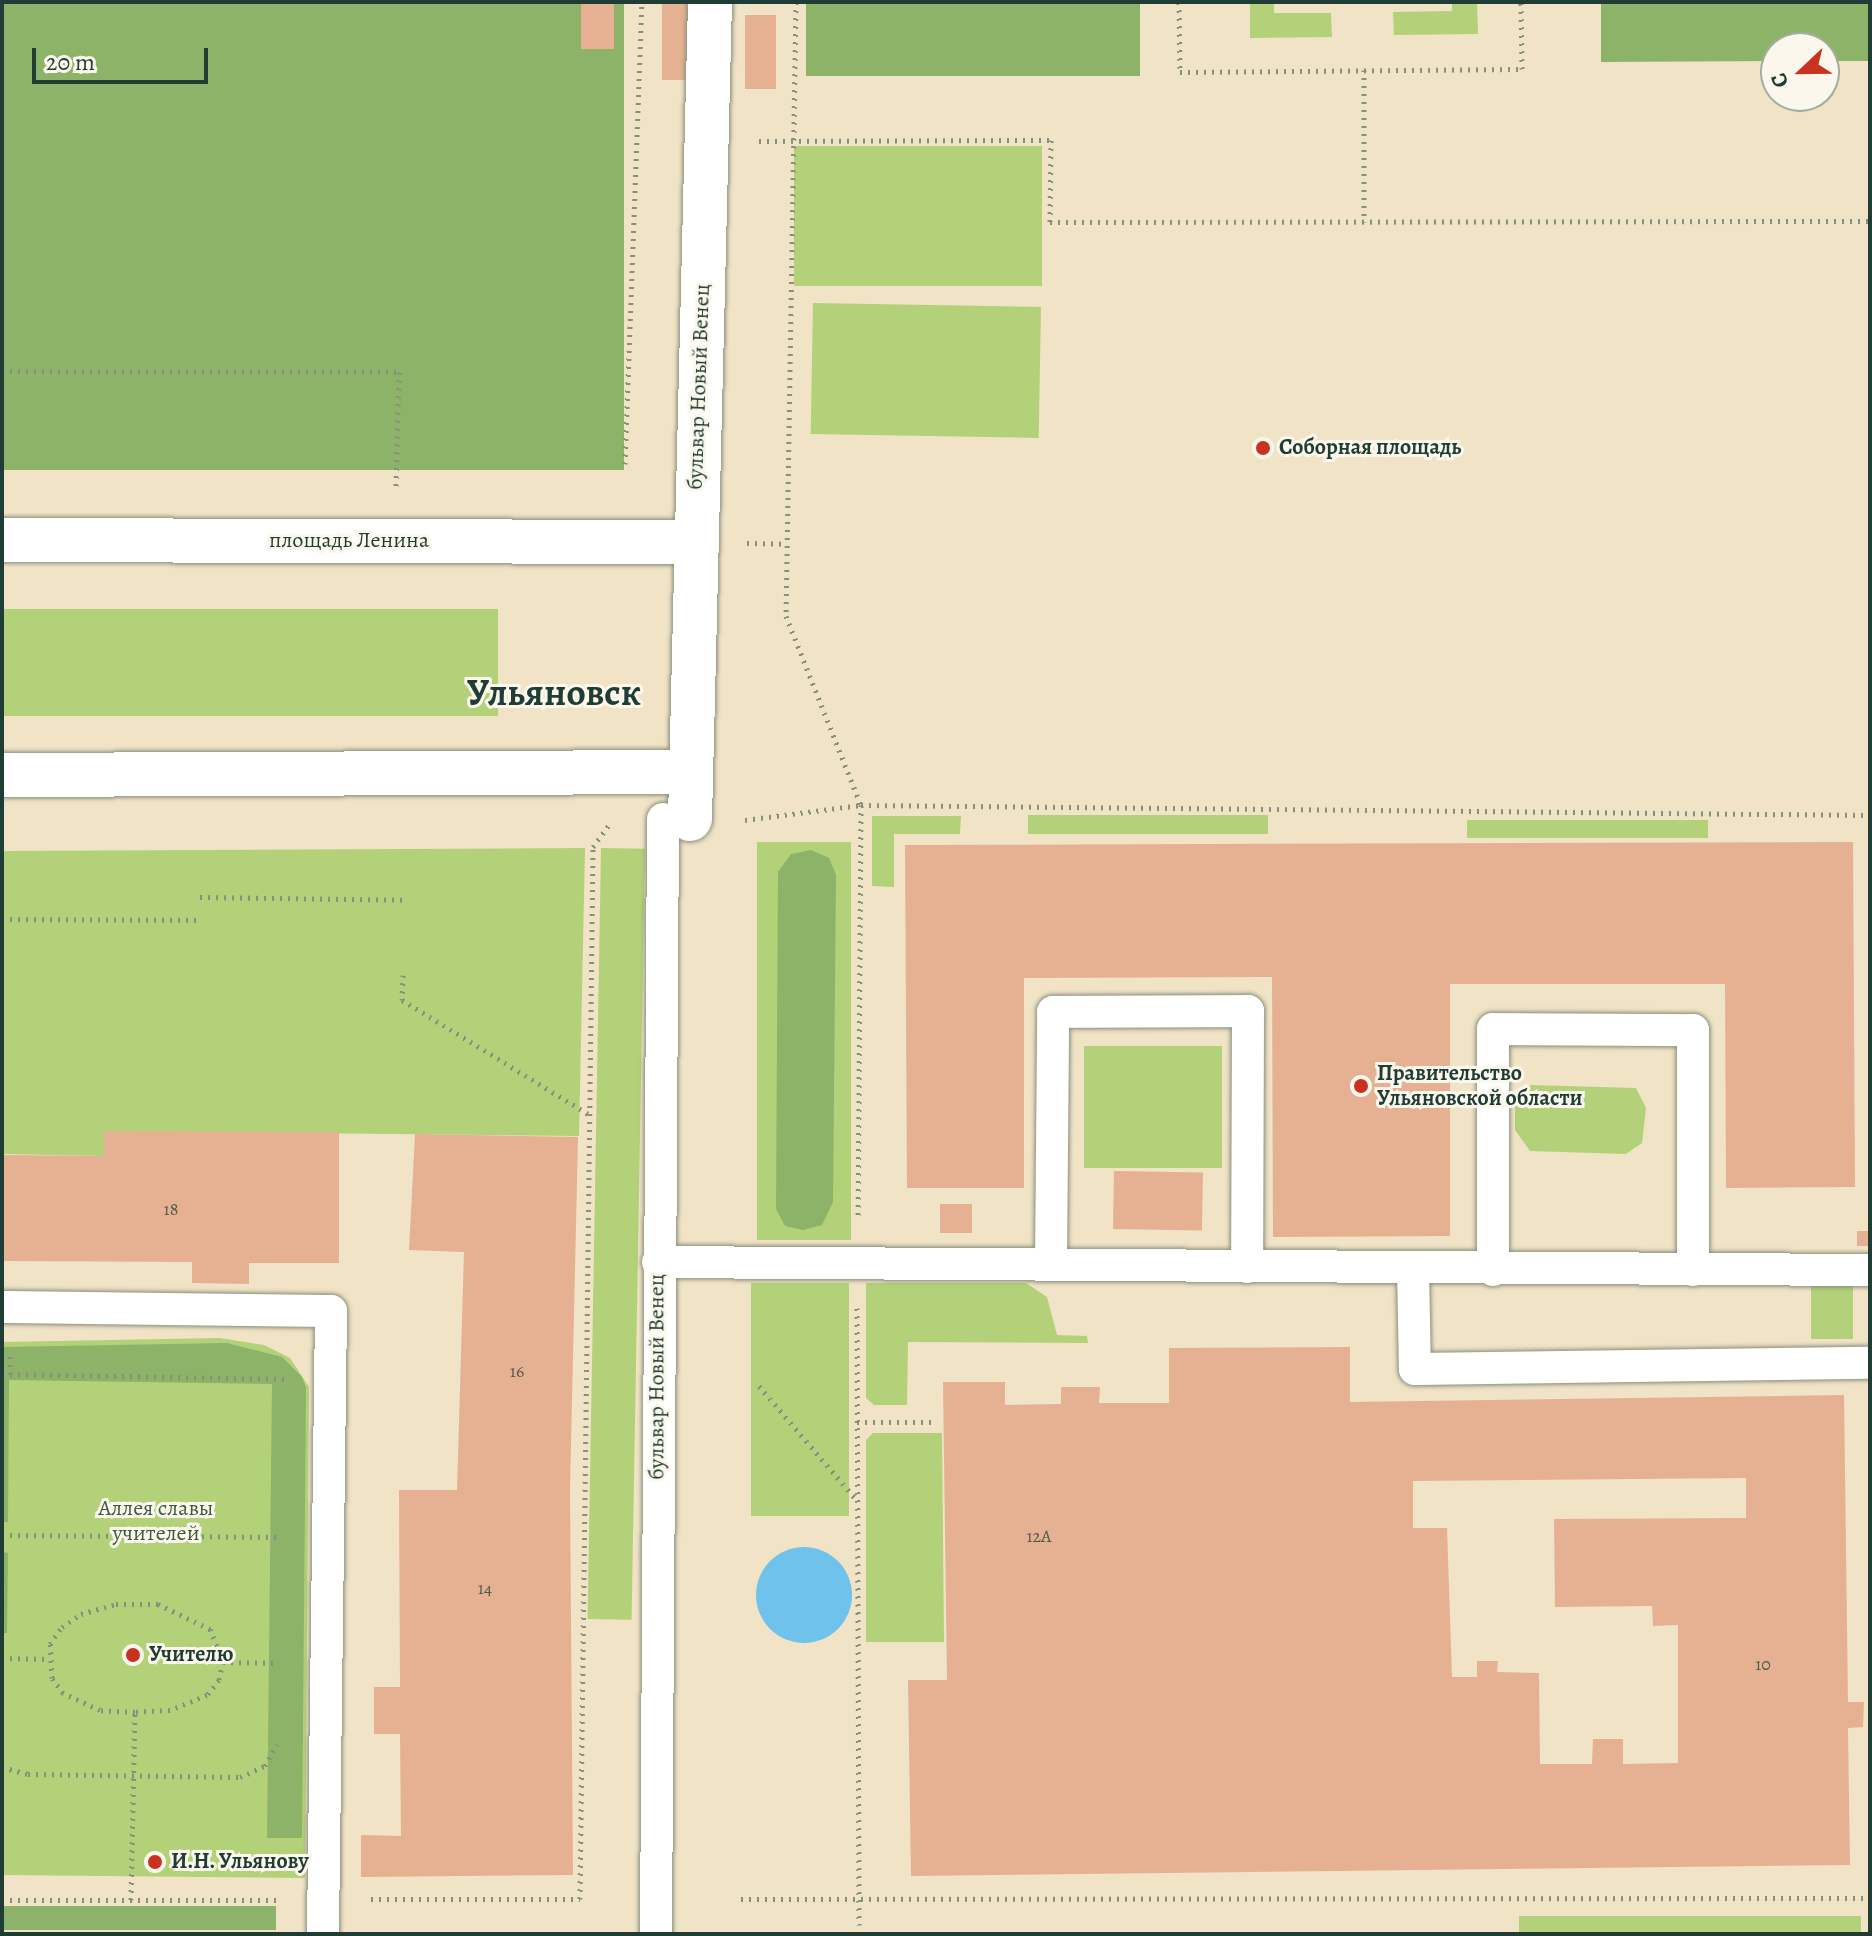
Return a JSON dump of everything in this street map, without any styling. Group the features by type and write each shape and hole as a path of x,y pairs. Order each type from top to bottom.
{"street":[{"name":"бульвар Новый Венец","path":"676,819 690,772 710,2"},
{"name":"площадь Ленина","path":"2,540 695,542"},
{"path":"2,775 690,772"}],"lane":[{"name":"бульвар Новый Венец","path":"656,1934 658,1262 676,819"},
{"path":"1051,1264 1053,1012 1248,1011 1247,1267"},
{"path":"1493,1270 1493,1029 1693,1030 1693,1270"},
{"path":"658,1262 1493,1270 1870,1270"},
{"path":"1413,1269 1415,1369 1870,1363"},
{"path":"2,1307 331,1311 323,1934"}],"path":[{"path":"625,464 642,2"},
{"path":"796,2 786,616 861,805 858,1262"},
{"path":"1179,2 1180,72 1522,69 1521,2"},
{"path":"1364,70 1364,222"},
{"path":"706,142 1051,140 1050,222 1870,221"},
{"path":"2,371 399,372 394,541"},
{"path":"745,820 861,805 1870,815"},
{"path":"580,1899 593,847 615,818"},
{"path":"200,897 405,900"},
{"path":"2,919 200,920"},
{"path":"403,975 402,1000 589,1114"},
{"path":"857,1313 859,1925"},
{"path":"2,1374 284,1379 284,1395"},
{"path":"759,1386 857,1499"},
{"path":"857,1422 936,1422"},
{"path":"281,1522 281,1553"},
{"path":"2,1535 328,1538"},
{"path":"134,1603 193,1617 210,1629 221,1646 223,1662 219,1680 193,1703 135,1712 100,1710 63,1693 52,1678 48,1659 50,1644 62,1627 94,1609 134,1603"},
{"path":"278,1647 278,1679"},
{"path":"2,1658 48,1659"},
{"path":"223,1662 278,1663"},
{"path":"131,1900 135,1712"},
{"path":"2,1767 28,1774 133,1776 253,1773 272,1755 278,1726"},
{"path":"741,1899 1870,1898"}],"green space":[{"path":"2,2 624,2 624,470 2,470"},
{"path":"806,2 1140,2 1140,76 806,76"},
{"path":"1250,2 1274,2 1274,13 1331,13 1332,37 1250,38"},
{"path":"1452,2 1477,2 1478,34 1394,35 1393,12 1452,11"},
{"path":"1601,2 1870,2 1870,61 1840,61 1840,32 1760,32 1760,61 1601,62"},
{"path":"794,146 1042,146 1042,286 794,286"},
{"path":"813,303 1041,307 1039,438 811,434"},
{"path":"2,609 498,609 498,716 2,716"},
{"path":"1028,815 1268,815 1268,834 1028,834"},
{"path":"872,816 961,816 960,834 894,834 894,887 872,886"},
{"path":"1467,820 1708,820 1708,838 1467,838"},
{"path":"757,842 851,842 851,1240 757,1240"},
{"path":"585,848 579,1136 105,1131 104,1156 2,1154 2,851"},
{"path":"601,848 645,849 632,1620 588,1619"},
{"path":"811,850 829,858 836,875 833,1202 822,1225 803,1230 785,1226 776,1209 778,872 791,854"},
{"path":"1084,1046 1222,1046 1222,1168 1084,1168"},
{"path":"1530,1085 1636,1088 1646,1108 1642,1143 1626,1154 1530,1151 1515,1130 1515,1103"},
{"path":"1811,1281 1853,1281 1853,1339 1811,1339"},
{"path":"751,1283 849,1283 849,1516 751,1516"},
{"path":"866,1283 1026,1283 1047,1297 1057,1335 1087,1336 1088,1343 908,1342 907,1405 874,1405 866,1398"},
{"name":"Аллея славы учителей","path":"220,1338 264,1345 290,1358 309,1387 305,1878 2,1875 2,1342"},
{"path":"227,1343 282,1357 302,1377 306,1388 302,1838 267,1838 272,1384 9,1380 8,1522 2,1522 2,1347"},
{"path":"873,1433 942,1433 944,1642 866,1642 866,1440"},
{"path":"2,1552 8,1553 7,1633 2,1633"},
{"path":"2,1906 276,1906 276,1930 2,1930"},
{"path":"1519,1916 1861,1916 1861,1934 1519,1934"}],"water":[{"path":"804,1547 822,1551 838,1561 848,1577 852,1595 848,1613 838,1629 822,1639 804,1643 786,1639 770,1629 760,1613 756,1595 760,1577 770,1561 786,1551"}],"building":[{"path":"581,2 614,2 614,49 581,49"},
{"path":"662,2 694,2 694,80 662,80"},
{"path":"745,15 776,15 776,89 745,89"},
{"name":"Правительство Ульяновской области","path":"1853,842 1855,1187 1726,1188 1725,984 1450,984 1450,1236 1273,1237 1272,977 1024,978 1024,1188 907,1188 905,845"},
{"path":"104,1131 339,1132 339,1263 249,1263 249,1284 192,1283 192,1262 2,1261 2,1155 104,1156"},
{"path":"415,1134 578,1137 570,1489 573,1875 361,1877 361,1835 401,1836 400,1734 374,1734 374,1687 400,1687 399,1490 457,1490 464,1252 409,1250"},
{"path":"1114,1171 1203,1173 1202,1231 1113,1229"},
{"path":"940,1204 972,1204 972,1233 940,1233"},
{"path":"1857,1231 1870,1231 1870,1246 1857,1246"},
{"path":"1350,1347 1350,1402 1844,1395 1848,1702 1864,1702 1863,1727 1848,1728 1850,1865 911,1876 908,1680 947,1680 943,1382 1005,1382 1005,1405 1061,1404 1061,1387 1100,1387 1099,1403 1169,1403 1169,1348","holes":["1746,1478 1746,1518 1554,1519 1555,1607 1652,1606 1653,1626 1678,1625 1678,1763 1623,1764 1623,1739 1593,1739 1592,1764 1540,1764 1539,1673 1497,1672 1498,1661 1477,1661 1477,1677 1452,1677 1447,1528 1413,1528 1413,1481"]}],"place":[{"name":"Соборная площадь","path":"1263,448"},
{"name":"Правительство Ульяновской области","path":"1361,1086"},
{"name":"Учителю","path":"133,1655"},
{"name":"И.Н. Ульянову","path":"155,1862"}],"district":[{"name":"Ульяновск","path":"554,693"}]}
